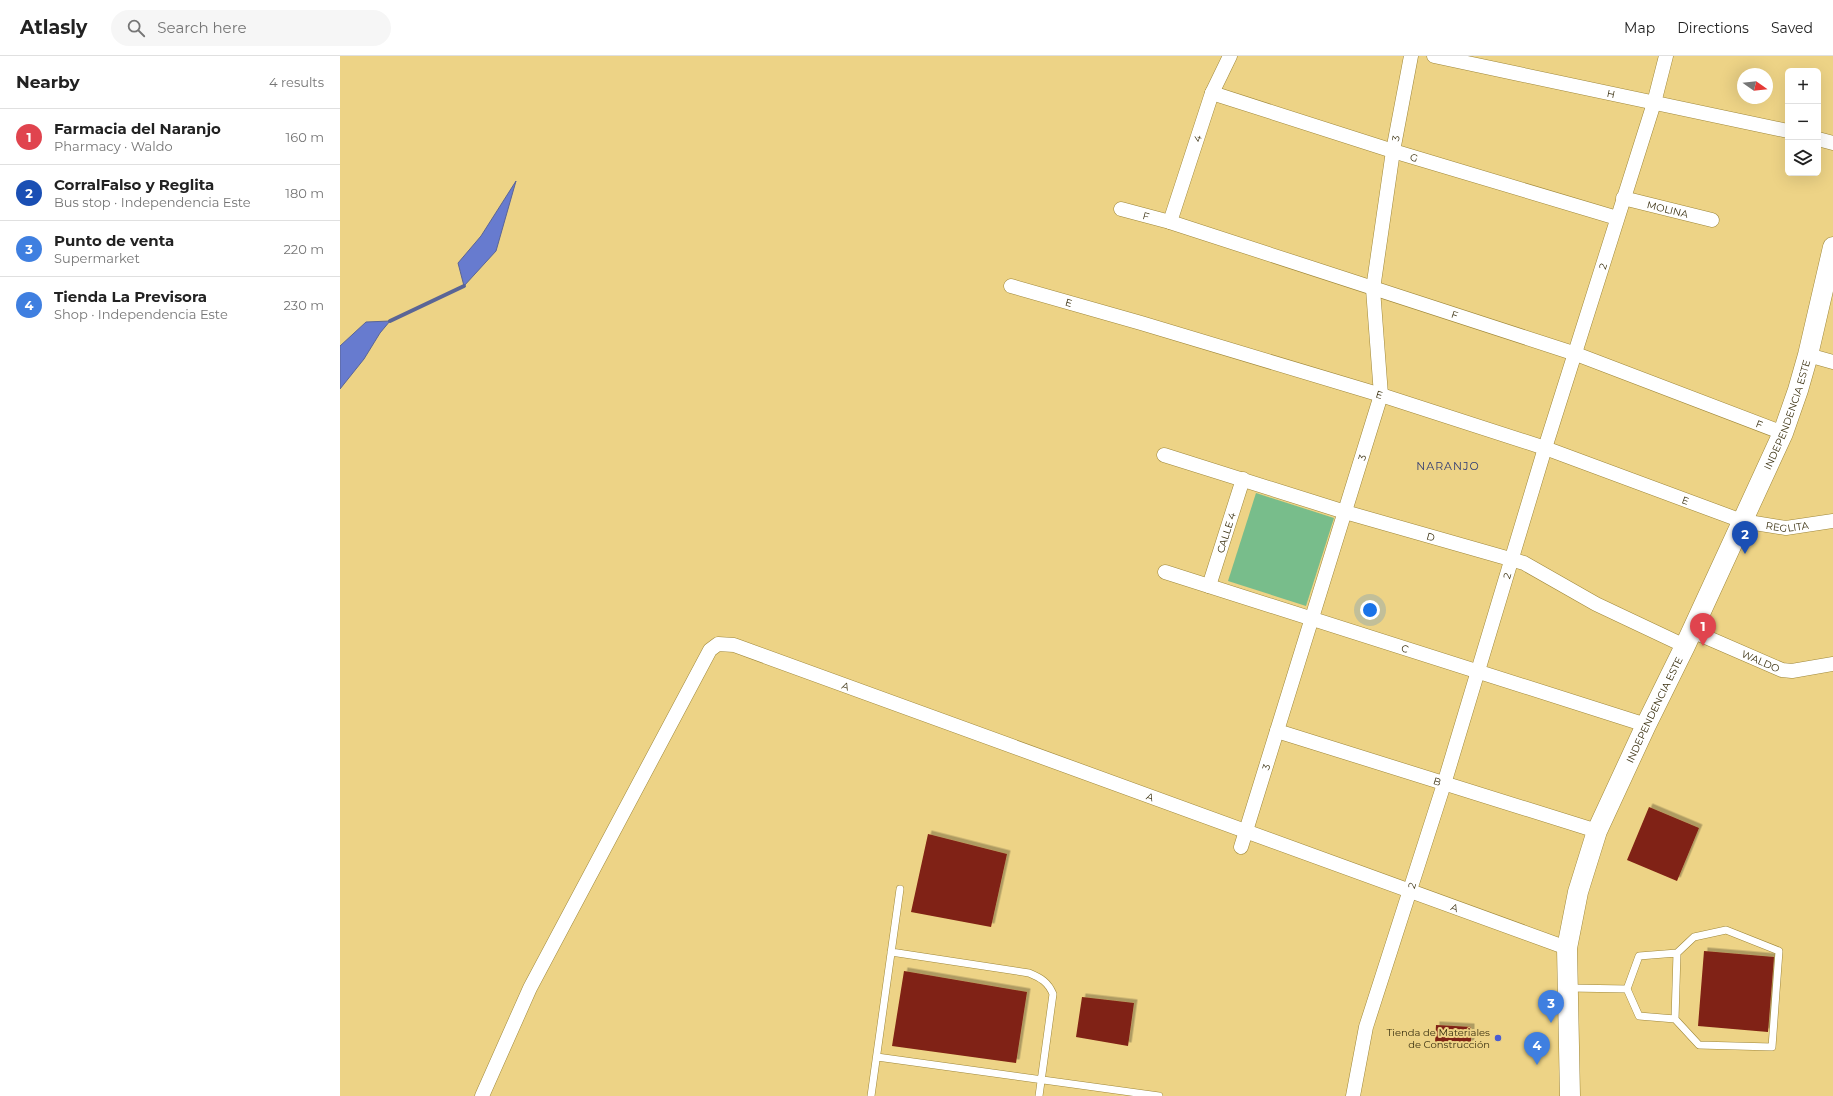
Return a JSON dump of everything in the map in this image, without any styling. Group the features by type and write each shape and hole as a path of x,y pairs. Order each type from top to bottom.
{"main road":[{"name":"INDEPENDENCIA ESTE","path":"1570,1096 1567,948 1578,892 1597,831 1646,725 1689,639 1783,433 1808,355 1833,247"}],"street":[{"name":"4","path":"1170,222 1212,93 1230,56"},
{"name":"3","path":"1241,847 1382,395 1373,289 1393,151 1411,56"},
{"name":"H","path":"1434,56 1785,130"},
{"name":"2","path":"1353,1096 1366,1027 1409,889 1444,784 1545,448 1576,354 1623,198 1654,103 1666,56"},
{"name":"G","path":"1212,93 1393,151 1617,218"},
{"path":"1821,140 1833,143"},
{"name":"MOLINA","path":"1623,198 1712,220"},
{"name":"F","path":"1121,209 1170,222 1576,354 1783,433"},
{"name":"E","path":"1011,286 1382,395 1545,448 1742,521"},
{"path":"1808,355 1833,362"},
{"name":"D","path":"1164,455 1345,512 1524,563 1596,604 1689,639"},
{"name":"CALLE 4","path":"1209,586 1243,479"},
{"name":"REGLITA","path":"1742,521 1786,528 1833,521"},
{"name":"C","path":"1165,572 1646,725"},
{"name":"WALDO","path":"1689,639 1782,670 1792,671 1833,664"},
{"name":"A","path":"482,1096 530,988 710,650 718,644 734,645 1247,830 1567,948"},
{"name":"B","path":"1277,731 1597,831"}],"lane":[{"path":"872,1096 900,890"},
{"path":"1726,930 1779,951 1772,1046 1699,1045 1675,1019 1639,1016 1627,989 1639,956 1677,953 1694,937 1726,930"},
{"path":"892,952 1029,973 1043,979 1050,986 1053,994 1039,1096"},
{"path":"1675,1019 1677,953"},
{"path":"1568,988 1627,989"},
{"path":"877,1057 1159,1096"}],"green space":[{"path":"1256,493 1334,518 1306,606 1228,581"}],"water":[{"path":"516,181 496,251 464,286 458,263 481,236"},
{"path":"390,321 380,333 364,359 340,389 340,346 366,322"}],"building":[{"path":"1649,807 1699,828 1677,881 1627,860"},
{"path":"928,834 1007,854 991,927 911,912"},
{"path":"1704,951 1774,957 1768,1032 1698,1026"},
{"path":"904,971 1027,992 1016,1063 892,1046"},
{"path":"1082,997 1134,1003 1128,1046 1076,1037"},
{"path":"1436,1025 1471,1027 1471,1044 1435,1043"}],"waterway":[{"path":"390,321 464,286"}],"place":[{"name":"CorralFalso y Reglita","path":"1745,554"},
{"name":"Farmacia del Naranjo","path":"1703,646"},
{"name":"Punto de venta","path":"1551,1023"},
{"name":"Tienda de Materiales de Construcción","path":"1498,1038"},
{"name":"Tienda La Previsora","path":"1537,1065"}],"district":[{"name":"NARANJO","path":"1448,466"}]}
